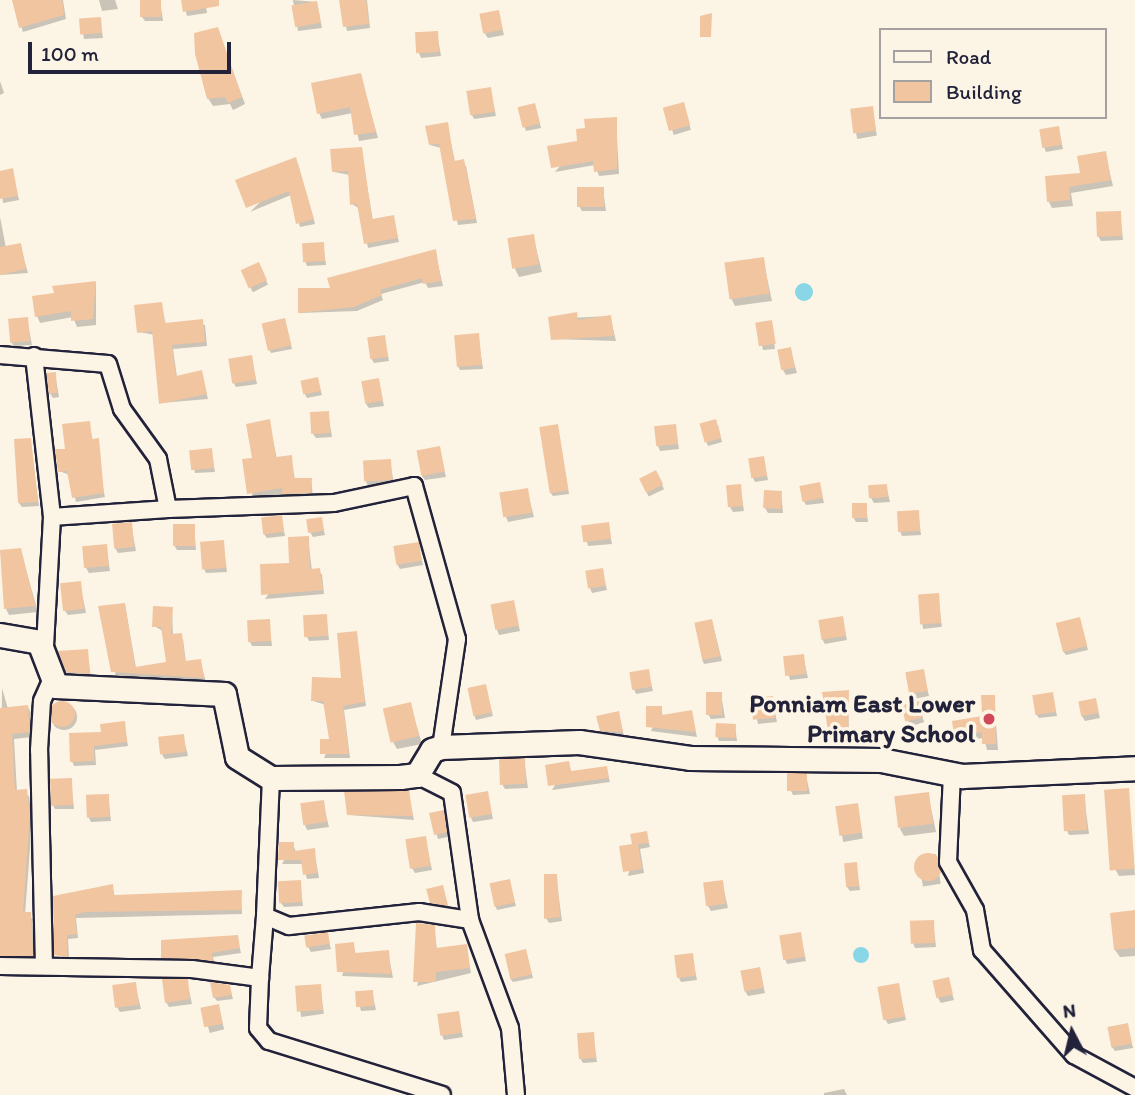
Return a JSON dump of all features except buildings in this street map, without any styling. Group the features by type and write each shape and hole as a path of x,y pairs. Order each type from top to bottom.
{"street":[{"path":"0,355 108,364 122,409 158,459 168,509"},
{"path":"34,356 52,517 45,648 50,682 42,701 39,750 44,966"},
{"path":"52,517 168,509 334,503 414,486 457,639 441,747"},
{"path":"0,635 27,638 45,648"},
{"path":"50,682 110,692 224,694 237,757 271,778 416,775 452,793 470,920 510,1028 516,1095"},
{"path":"416,775 432,750 441,747 579,742 716,759 881,760 952,774 1135,768"},
{"path":"952,774 948,862 975,910 982,950 1074,1055 1135,1088"},
{"path":"271,778 258,1028 269,1041 442,1095"},
{"path":"265,916 289,926 419,912 470,920"},
{"path":"0,966 260,978"}],"water":[{"path":"804,283 810,286 813,292 810,298 804,301 798,298 795,292 798,286"},
{"path":"861,947 867,949 867,961 861,963 855,961 853,955 855,949"}],"place":[{"name":"Ponniam East Lower Primary School","path":"989,719"}]}
